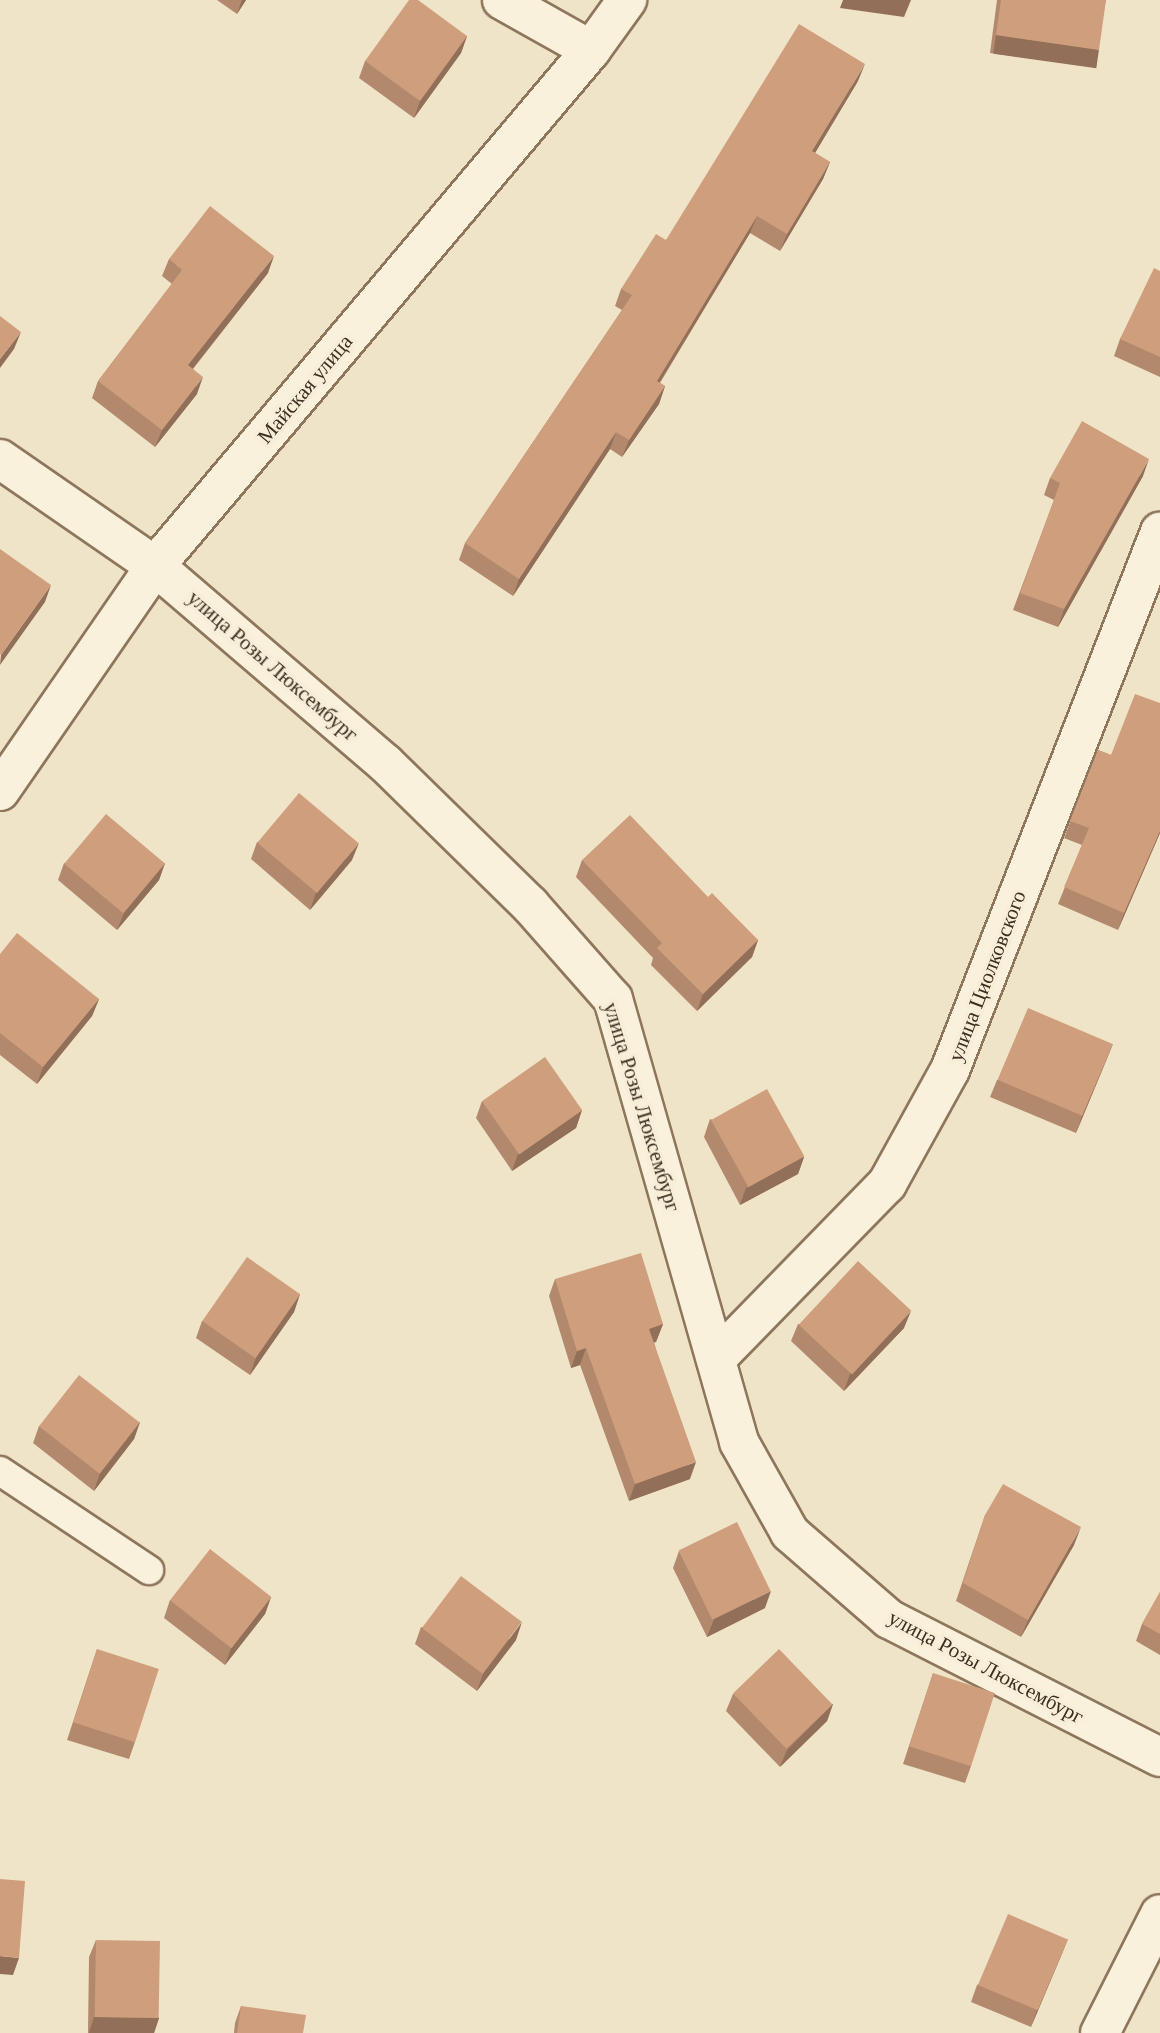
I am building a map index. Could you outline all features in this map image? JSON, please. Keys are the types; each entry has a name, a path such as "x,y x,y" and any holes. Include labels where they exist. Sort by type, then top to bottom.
{"street":[{"path":"502,0 591,50"},
{"name":"Майская улица","path":"0,791 155,566 591,50 627,0"},
{"name":"улица Розы Люксембург","path":"0,459 155,566 386,764 530,905 613,999 739,1442 790,1533 889,1619 1160,1757"},
{"name":"улица Циолковского","path":"716,1359 887,1184 950,1070 1160,532"},
{"path":"1100,2033 1160,1914"}],"lane":[{"path":"0,1471 149,1570"}],"building":[{"path":"409,0 418,0 467,36 420,101 365,61"},
{"path":"1001,0 1106,0 1099,50 996,35"},
{"path":"799,24 865,64 812,151 830,162 787,234 757,216 657,381 665,386 629,440 616,432 519,579 465,543 632,295 621,289 656,234 666,240"},
{"path":"210,206 274,256 188,365 203,377 162,430 98,381 182,270 169,259"},
{"path":"1154,268 1160,271 1160,357 1120,339"},
{"path":"0,316 21,332 0,359"},
{"path":"1082,421 1149,459 1064,609 1020,593 1060,483 1050,478"},
{"path":"0,549 51,585 1,655 0,654"},
{"path":"1135,694 1160,703 1160,831 1124,913 1064,887 1089,828 1070,821 1098,750 1111,755"},
{"path":"299,793 359,843 317,893 257,843"},
{"path":"106,814 165,863 123,913 64,864"},
{"path":"630,815 708,897 712,893 758,940 703,994 657,948 662,943 582,860"},
{"path":"17,933 99,999 43,1067 0,1033 0,954"},
{"path":"1028,1008 1113,1044 1082,1116 998,1080"},
{"path":"545,1057 582,1110 519,1154 482,1101"},
{"path":"767,1089 804,1156 748,1187 711,1120"},
{"path":"641,1253 663,1324 649,1329 696,1462 635,1484 586,1348 577,1351 555,1279"},
{"path":"247,1257 300,1294 256,1358 202,1321"},
{"path":"858,1261 911,1311 852,1374 799,1325"},
{"path":"79,1375 140,1422 100,1474 39,1426"},
{"path":"1003,1484 1081,1527 1028,1620 963,1583 985,1515"},
{"path":"737,1522 771,1591 712,1620 679,1550"},
{"path":"210,1549 271,1597 231,1648 170,1600"},
{"path":"461,1576 522,1622 483,1674 422,1628"},
{"path":"1160,1592 1160,1634 1142,1624"},
{"path":"97,1649 159,1669 135,1742 73,1722"},
{"path":"779,1649 832,1704 786,1749 733,1693"},
{"path":"933,1673 995,1693 971,1766 909,1746"},
{"path":"0,1879 25,1881 19,1958 0,1956"},
{"path":"1008,1914 1068,1939 1038,2010 978,1985"},
{"path":"96,1940 160,1941 159,2018 95,2017"},
{"path":"241,2006 306,2015 303,2033 237,2033"}]}
